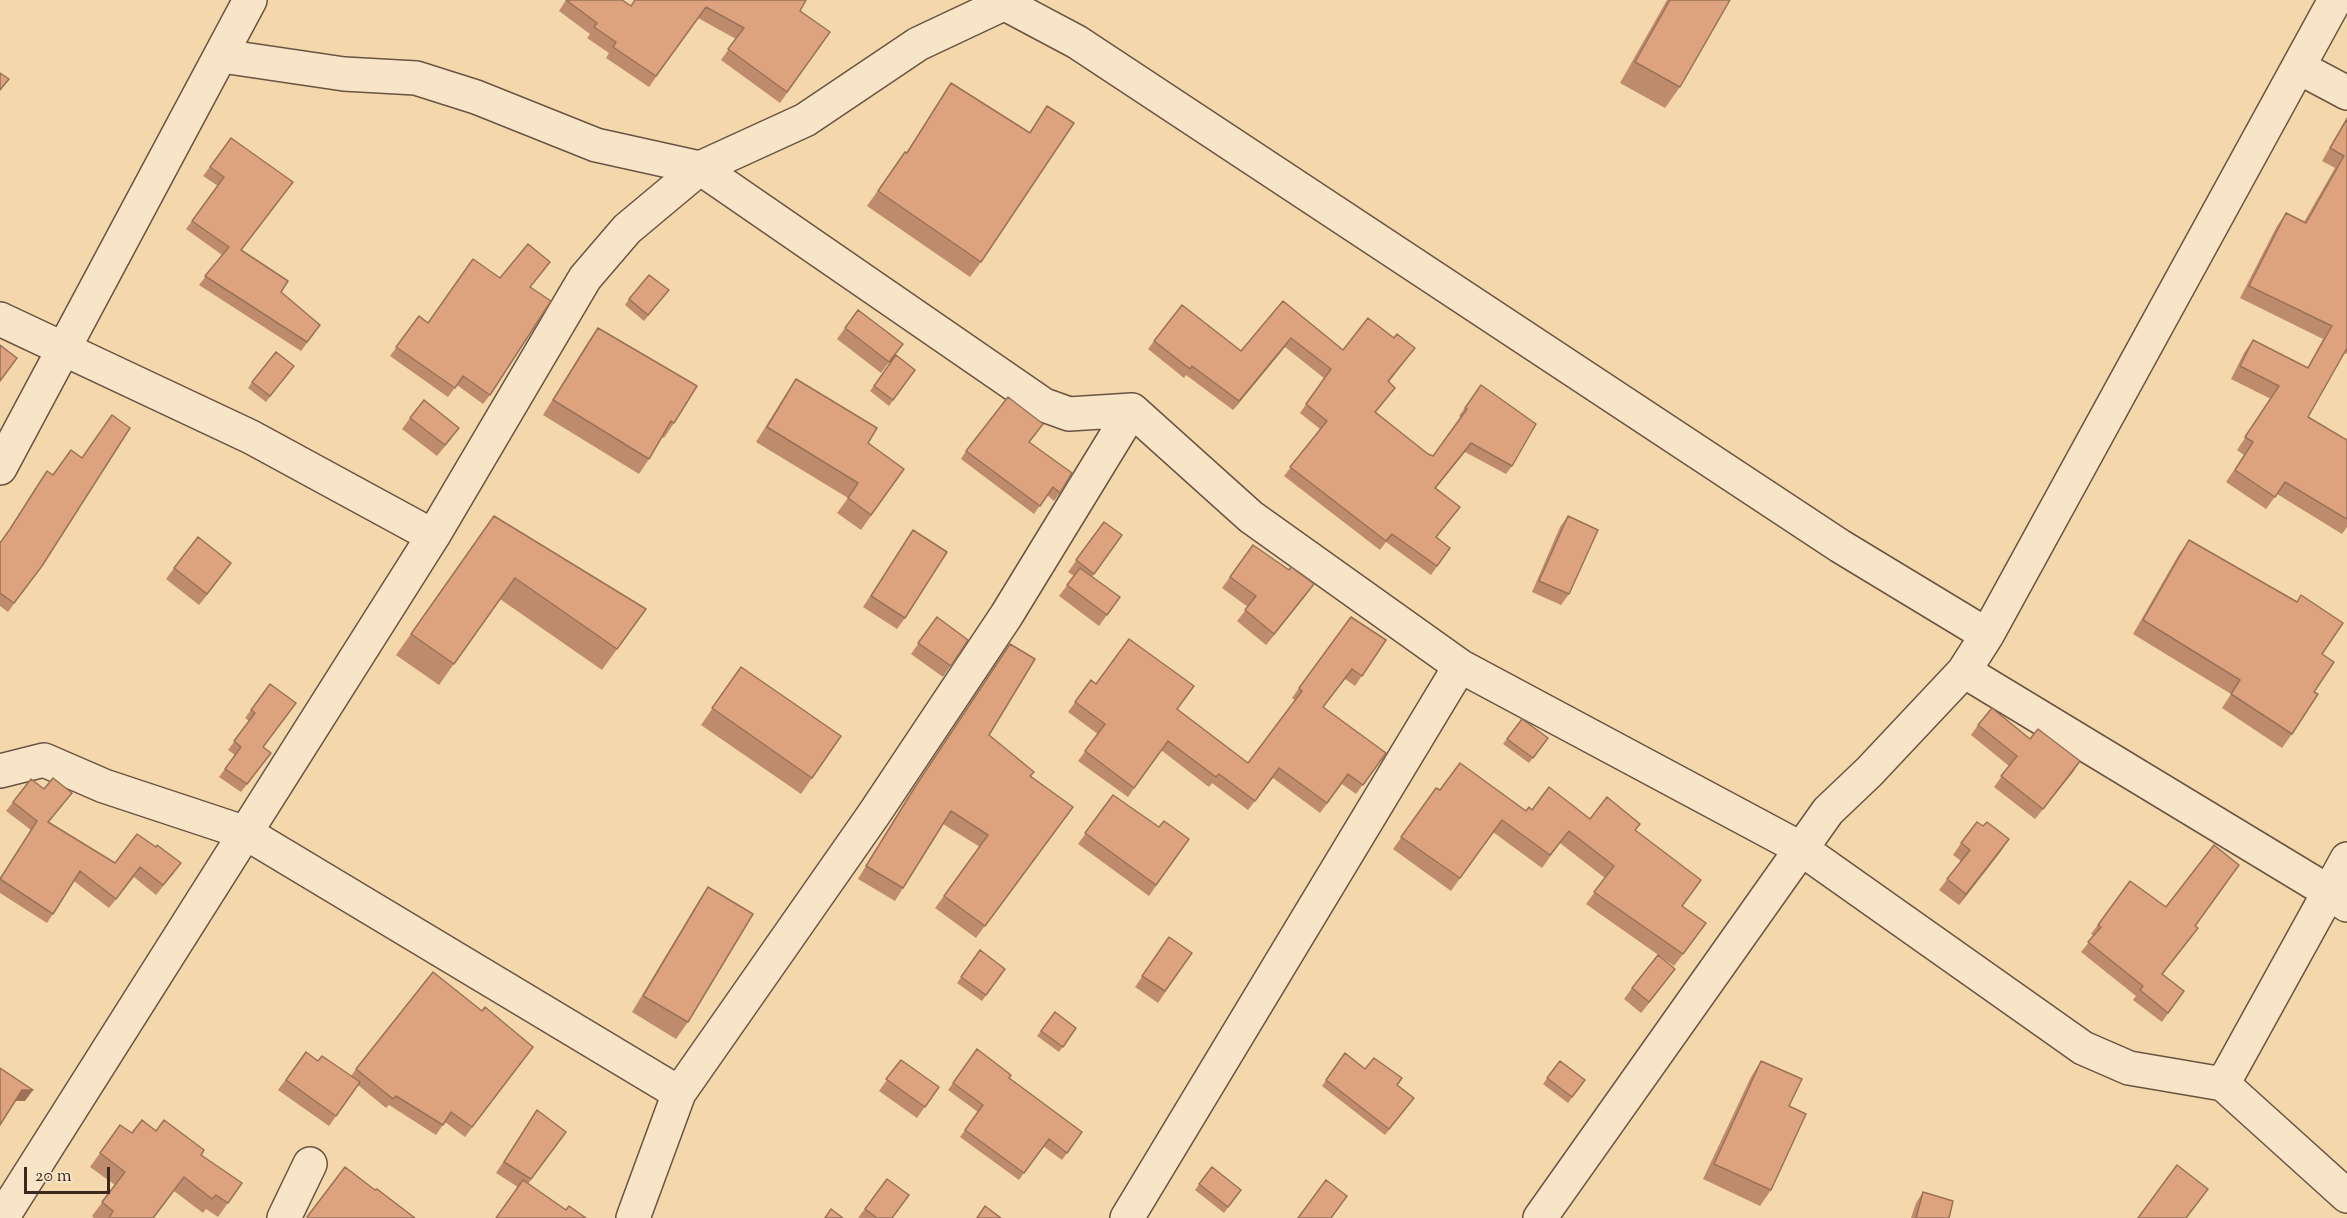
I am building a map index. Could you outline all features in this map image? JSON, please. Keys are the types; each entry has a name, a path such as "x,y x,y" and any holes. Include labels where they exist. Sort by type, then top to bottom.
{"street":[{"path":"0,468 250,0"},
{"path":"1540,1218 1828,811 1869,772 1964,671 1987,635 2300,68 2335,0"},
{"path":"2,1218 433,537 585,278 627,229 700,168 805,120 918,44 1000,2 1077,42 1840,546 1987,635"},
{"path":"222,56 344,74 416,78 476,97 596,145 700,168 1044,405 1069,414 1132,410 1251,517 1460,666 1800,848 2083,1048 2129,1068 2223,1084 2347,1196"},
{"path":"2300,68 2347,93"},
{"path":"0,319 251,437 433,537"},
{"path":"633,1218 679,1094 874,814 986,646 1132,410"},
{"path":"1127,1218 1460,666"},
{"path":"1964,671 2338,899"},
{"path":"0,771 44,760 104,786 246,833 679,1094"},
{"path":"2223,1084 2338,899 2347,859"},
{"path":"284,1218 310,1164"}],"building":[{"path":"566,0 622,0 631,6 635,0 806,0 800,11 830,32 787,92 728,49 744,28 706,7 656,76 613,47 616,42 594,27 597,23"},
{"path":"1670,0 1730,0 1680,87 1635,62"},
{"path":"0,73 9,79 0,90"},
{"path":"951,83 1030,133 1047,106 1074,123 981,262 878,191 905,152 907,153"},
{"path":"2347,119 2347,348 2308,417 2347,440 2347,519 2285,482 2275,497 2235,470 2253,442 2245,437 2279,386 2240,366 2253,340 2308,368 2332,326 2249,286 2286,213 2306,223 2344,156 2330,148"},
{"path":"231,138 293,182 241,250 288,281 281,292 320,325 307,342 205,276 229,247 192,221 224,177 210,167"},
{"path":"528,244 550,262 530,287 551,301 490,395 463,376 455,388 396,347 419,316 428,323 473,259 500,278"},
{"path":"649,275 669,290 648,315 629,299"},
{"path":"1283,301 1343,350 1368,318 1394,338 1397,334 1415,348 1388,381 1395,388 1375,412 1428,454 1433,456 1467,409 1465,408 1481,385 1536,424 1512,466 1471,443 1435,488 1460,507 1436,537 1450,548 1437,566 1392,534 1386,541 1290,467 1327,421 1306,404 1331,369 1291,338 1239,401 1192,366 1190,369 1154,341 1182,305 1241,351"},
{"path":"858,310 903,344 889,362 845,328"},
{"path":"598,328 697,386 674,423 671,421 649,459 553,400"},
{"path":"0,345 17,358 0,381"},
{"path":"276,352 294,366 270,396 252,382"},
{"path":"896,355 915,370 893,400 874,386"},
{"path":"796,379 877,428 868,443 904,469 871,515 848,498 858,483 767,427"},
{"path":"1008,397 1043,424 1029,442 1072,473 1060,493 1053,487 1040,506 966,451"},
{"path":"424,400 459,428 445,445 410,418"},
{"path":"112,415 130,428 42,566 14,603 0,593 0,543 47,471 53,475 71,450 82,458"},
{"path":"494,516 646,609 617,649 515,578 454,664 411,634"},
{"path":"1568,516 1598,530 1569,594 1539,581"},
{"path":"1104,522 1122,535 1094,574 1076,560"},
{"path":"913,530 947,552 905,618 871,596"},
{"path":"198,537 231,563 207,594 174,568"},
{"path":"2189,540 2297,602 2301,595 2343,623 2322,654 2334,662 2314,692 2318,694 2292,734 2231,694 2240,680 2143,620"},
{"path":"1253,545 1289,570 1291,567 1314,584 1274,634 1245,610 1256,596 1230,577"},
{"path":"1080,568 1120,597 1107,615 1067,585"},
{"path":"937,617 968,640 951,666 918,643"},
{"path":"1351,617 1386,640 1362,676 1352,669 1323,707 1386,753 1363,785 1348,774 1327,803 1279,768 1255,801 1219,774 1216,777 1168,741 1134,788 1085,751 1105,724 1075,702 1091,680 1096,684 1129,639 1194,686 1177,709 1248,763 1302,691 1299,688"},
{"path":"1010,644 1035,659 989,735 1034,772 1030,776 1073,807 985,926 944,896 988,835 951,811 903,888 866,866 915,787"},
{"path":"741,667 841,736 812,778 712,708"},
{"path":"270,684 296,703 263,747 271,753 247,784 225,769 241,747 234,741 255,713 251,710"},
{"path":"1992,708 2030,739 2038,729 2080,761 2043,809 2001,776 2017,756 1978,725"},
{"path":"1522,719 1548,738 1533,758 1507,739"},
{"path":"1460,763 1526,811 1529,807 1532,810 1549,787 1590,819 1607,797 1640,824 1635,830 1701,880 1682,906 1706,923 1683,954 1594,892 1614,866 1569,831 1550,855 1502,820 1460,878 1401,837 1436,788 1440,790"},
{"path":"53,778 72,793 48,822 115,863 137,834 156,847 157,845 181,863 163,885 140,867 116,899 80,871 53,914 0,879 37,821 13,802 31,779 44,789"},
{"path":"1113,795 1159,827 1164,821 1189,839 1156,885 1085,833"},
{"path":"1977,822 1983,826 1987,822 2009,839 1966,894 1947,879 1970,850 1961,843"},
{"path":"2214,845 2239,865 2195,926 2198,928 2162,974 2184,991 2168,1013 2140,990 2143,986 2088,942 2101,927 2098,925 2130,881 2166,907"},
{"path":"708,887 753,914 688,1022 643,996"},
{"path":"1169,937 1192,953 1165,991 1142,976"},
{"path":"980,950 1005,969 986,995 961,977"},
{"path":"1658,955 1675,969 1649,1002 1632,988"},
{"path":"433,972 482,1011 485,1007 533,1047 472,1127 451,1112 443,1125 396,1096 393,1099 356,1069"},
{"path":"1055,1012 1076,1028 1063,1047 1041,1031"},
{"path":"977,1049 1011,1075 1009,1078 1082,1132 1067,1153 1049,1139 1024,1173 965,1130 983,1105 953,1083"},
{"path":"306,1052 318,1061 322,1056 360,1082 336,1116 286,1080"},
{"path":"1345,1053 1365,1069 1374,1058 1402,1078 1397,1085 1414,1098 1389,1129 1326,1080"},
{"path":"901,1060 939,1087 925,1107 886,1079"},
{"path":"1560,1061 1585,1080 1572,1097 1547,1078"},
{"path":"1761,1061 1802,1079 1789,1106 1806,1114 1771,1190 1714,1164"},
{"path":"0,1068 33,1090 22,1090 0,1125"},
{"path":"537,1110 566,1132 531,1179 504,1162"},
{"path":"142,1120 156,1131 164,1120 204,1150 201,1155 242,1183 228,1203 216,1195 212,1199 184,1177 153,1218 109,1218 113,1211 102,1202 125,1172 100,1153 120,1125 132,1133"},
{"path":"2177,1165 2208,1189 2186,1218 2138,1218"},
{"path":"345,1167 375,1190 377,1189 415,1218 307,1217"},
{"path":"1212,1167 1241,1190 1228,1207 1199,1184"},
{"path":"887,1179 909,1195 892,1218 877,1218 865,1209"},
{"path":"523,1180 566,1210 569,1206 586,1218 496,1218"},
{"path":"1326,1180 1347,1196 1331,1218 1298,1218"},
{"path":"1923,1192 1953,1201 1949,1218 1916,1218"},
{"path":"985,1206 1001,1218 977,1218"},
{"path":"831,1209 843,1218 825,1218"}]}
